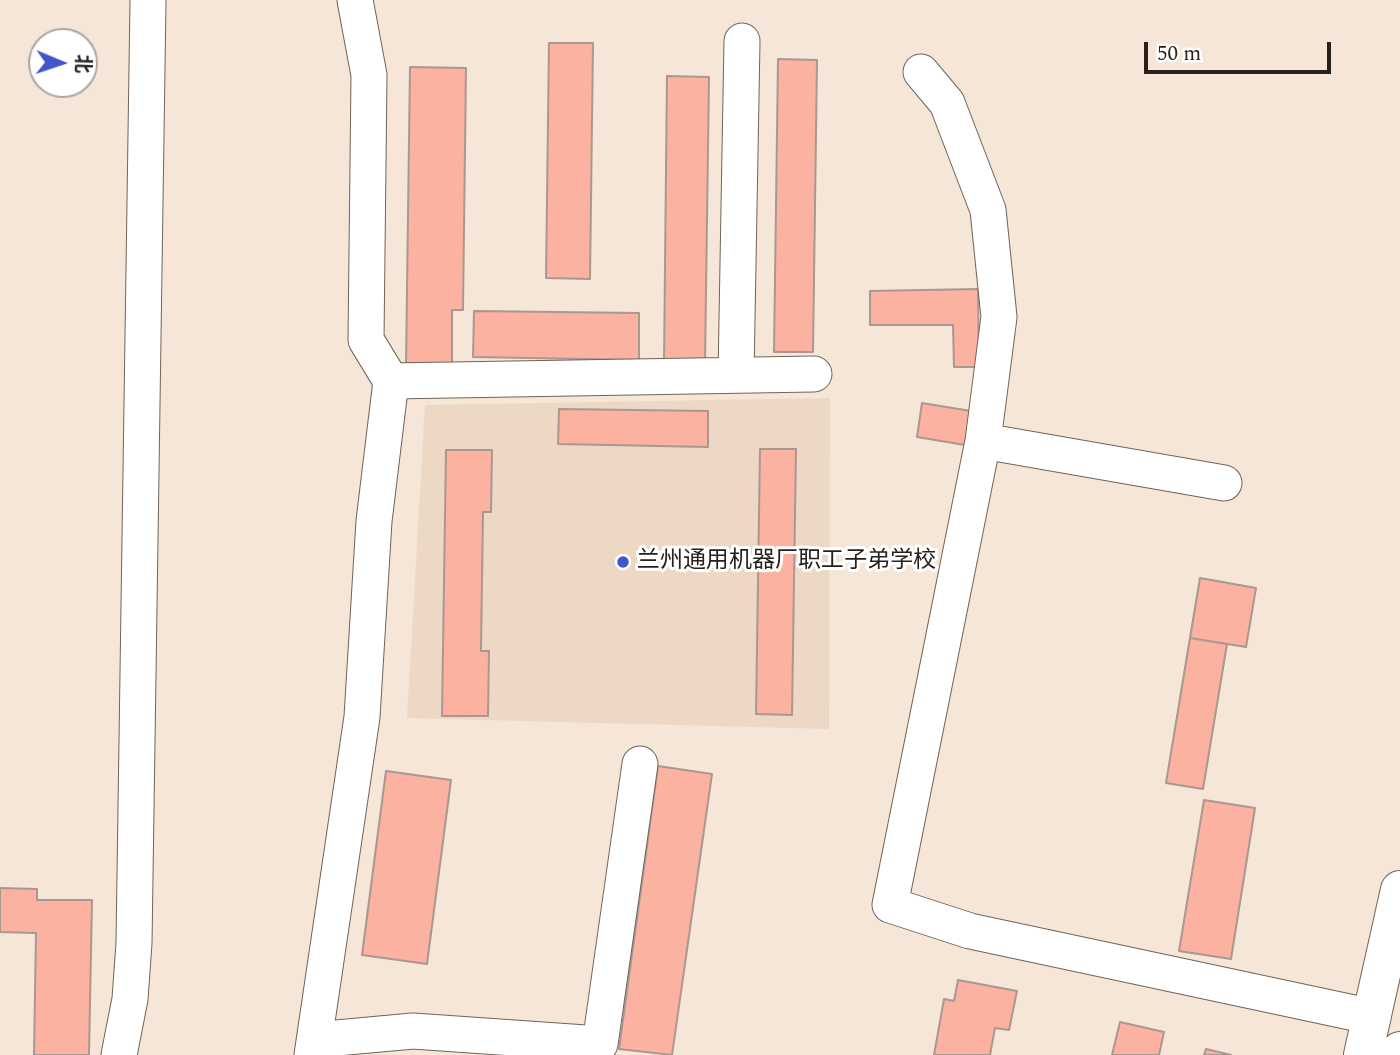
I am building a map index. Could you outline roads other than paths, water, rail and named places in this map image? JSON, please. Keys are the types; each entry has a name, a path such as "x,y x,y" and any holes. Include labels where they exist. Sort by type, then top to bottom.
{"main road":[{"path":"1363,1055 1400,890"}],"street":[{"path":"119,1055 130,999 134,943 148,0"},
{"path":"355,0 369,75 366,340 391,381 373,521 362,717 314,1048 413,1031 600,1044 640,764"},
{"path":"736,375 742,41"},
{"path":"921,72 947,103 988,210 999,317 984,441 890,905 970,931 1373,1017"},
{"path":"391,381 814,374"},
{"path":"984,441 1224,483"}],"place":[{"name":"兰州通用机器厂职工子弟学校","path":"623,562"}]}
